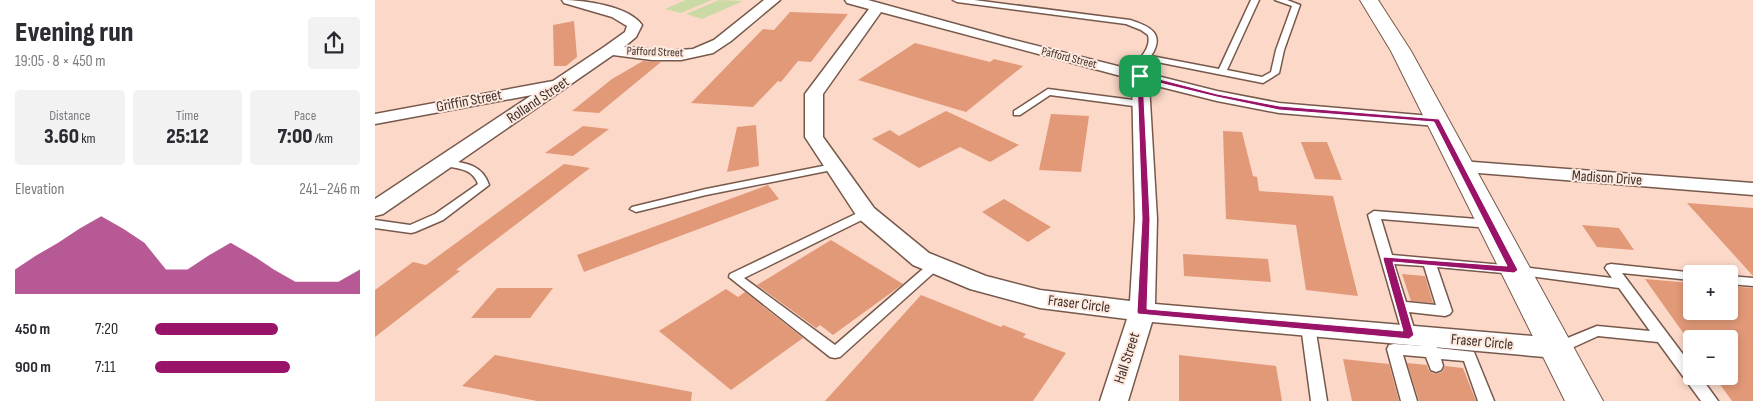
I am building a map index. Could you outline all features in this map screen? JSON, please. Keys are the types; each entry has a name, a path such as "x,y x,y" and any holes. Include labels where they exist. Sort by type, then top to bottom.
{"main road":[{"path":"1369,0 1391,32 1584,401"}],"street":[{"name":"Rolland Street","path":"375,209 563,84 631,34 635,25 617,14 569,0"},
{"name":"Pafford Street","path":"611,50 679,55 703,51 718,44 773,0"},
{"name":"Pafford Street","path":"864,2 1139,69 1217,96 1279,108 1437,120"},
{"name":"Fraser Circle","path":"864,2 814,94 815,137 833,167 866,213 921,259 979,283 1040,299 1142,312 1308,326 1426,347 1556,348"},
{"name":"Hall Street","path":"1114,401 1142,312 1146,219 1139,69"},
{"name":"Griffin Street","path":"375,119 563,84"},
{"name":"Madison Drive","path":"1460,167 1753,189"}],"lane":[{"path":"957,0 1127,22 1147,29 1153,37 1153,45 1139,69 1222,72 1263,80 1275,73 1280,50 1296,5 1279,0"},
{"path":"1222,72 1255,0"},
{"path":"1017,113 1048,92 1141,104"},
{"path":"375,224 411,229 439,218 484,185 482,175 473,167 445,163"},
{"path":"636,210 706,192 780,179 833,167"},
{"path":"866,213 735,278 835,353 935,265"},
{"path":"1426,347 1401,306 1374,215 1490,224"},
{"path":"1387,259 1514,270 1623,284"},
{"path":"1401,306 1445,310 1429,262"},
{"path":"1683,275 1611,268 1683,366"},
{"path":"1738,281 1753,282"},
{"path":"1308,326 1319,401"},
{"path":"1556,348 1597,331 1662,338"},
{"path":"1409,401 1394,349 1426,347 1469,356 1486,401"},
{"path":"1698,385 1710,401"}],"green space":[{"path":"686,0 712,0 681,13 665,9"},
{"path":"719,0 743,1 702,19 686,14"}],"building":[{"path":"790,12 848,14 811,62 798,61 781,82 778,81 753,107 691,103 763,29 774,30"},
{"path":"574,21 577,57 566,66 554,66 553,25"},
{"path":"915,43 990,62 994,59 1023,66 966,112 858,80"},
{"path":"643,61 661,62 599,113 572,111 612,79"},
{"path":"946,111 1019,145 990,162 960,147 919,168 872,139 890,130 899,136"},
{"path":"1051,114 1089,116 1081,172 1039,170"},
{"path":"756,125 759,166 727,172 737,127"},
{"path":"583,126 609,129 573,156 545,153"},
{"path":"1223,131 1242,132 1253,176 1257,177 1259,191 1333,196 1358,296 1306,290 1296,225 1226,219"},
{"path":"1301,142 1327,142 1342,180 1315,179"},
{"path":"564,164 590,168 456,270 460,271 375,337 375,290 413,262 426,265"},
{"path":"768,185 779,199 584,272 577,255"},
{"path":"1004,199 1051,227 1028,242 982,212"},
{"path":"1687,203 1753,208 1753,276"},
{"path":"1582,225 1619,228 1634,250 1597,247"},
{"path":"831,240 903,284 833,335 820,325 816,328 757,285"},
{"path":"1183,254 1268,259 1271,282 1184,276"},
{"path":"1402,274 1425,276 1433,303 1411,301"},
{"path":"1645,279 1683,282 1683,320 1738,320 1738,287 1753,288 1753,401 1732,401 1720,385 1738,385 1738,330 1683,330 1683,333"},
{"path":"497,288 553,288 530,318 471,318"},
{"path":"726,289 738,297 745,292 803,338 731,390 659,331"},
{"path":"921,295 1001,327 1003,325 1026,334 1023,337 1066,353 1033,401 825,401"},
{"path":"495,355 692,392 691,401 537,401 462,386"},
{"path":"1179,355 1276,366 1282,401 1179,401"},
{"path":"1343,359 1389,364 1399,401 1352,401"},
{"path":"1407,363 1427,365 1429,371 1435,374 1442,372 1445,366 1463,368 1476,401 1419,401"}],"route":[{"path":"1140,76 1217,96 1279,108 1363,116 1437,120 1514,270 1387,259 1409,335 1142,312 1146,219 1145,157 1140,76"}]}
